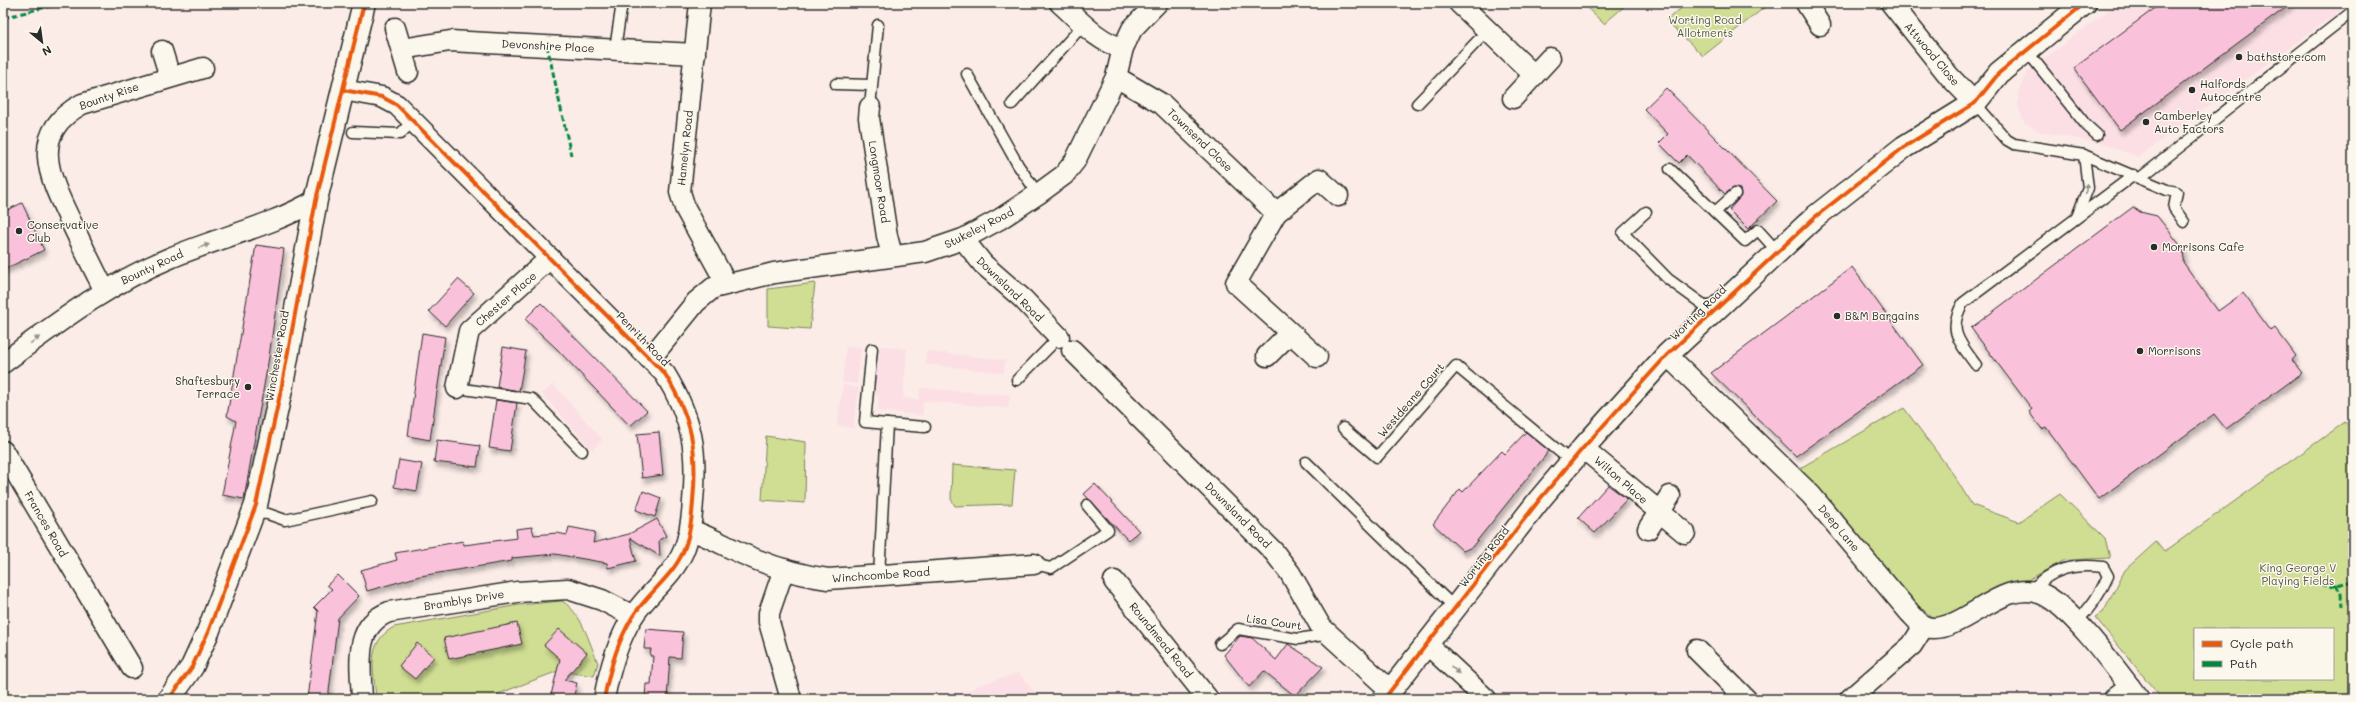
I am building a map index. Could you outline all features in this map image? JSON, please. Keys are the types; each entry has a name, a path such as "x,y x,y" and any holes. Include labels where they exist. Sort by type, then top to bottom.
{"street":[{"name":"Winchester Road","path":"169,699 192,667 237,559 253,513 279,397 316,200 364,3"},
{"name":"Hamelyn Road","path":"700,3 680,192 685,208 726,283"},
{"path":"1060,3 1084,24 1116,47 1123,48"},
{"name":"Stukeley Road","path":"650,359 696,302 713,288 726,283 774,273 925,252 963,239 1000,219 1038,194 1064,175 1073,165 1116,78 1123,48 1132,30 1157,3"},
{"path":"1458,3 1534,75"},
{"path":"1806,3 1820,25"},
{"name":"Attwood Close","path":"1891,3 1949,76 1975,103"},
{"name":"Worting Road","path":"1387,695 1540,499 1667,355 1712,310 1776,250 1886,160 1975,103 2000,73 2026,50 2085,3"},
{"path":"395,28 408,72"},
{"name":"Devonshire Place","path":"402,49 450,42 695,54"},
{"path":"162,51 170,77"},
{"path":"1513,98 1550,58"},
{"name":"Bounty Rise","path":"105,291 53,185 47,157 52,132 70,111 82,104 203,68"},
{"name":"Townsend Close","path":"1116,78 1162,104 1276,213"},
{"name":"Penrith Road","path":"343,90 382,97 397,105 665,374 678,396 692,433 695,479 690,530 684,551 676,564 633,616 621,639 604,699"},
{"name":"Longmoor Road","path":"870,107 869,118 887,236 892,256"},
{"path":"1317,357 1236,283 1276,213 1319,179 1338,196"},
{"name":"Bounty Road","path":"3,363 105,291 131,275 171,257 267,224 316,200"},
{"name":"Downsland Road","path":"963,239 983,264 1023,299 1274,552 1290,573 1321,627 1330,634 1387,695"},
{"name":"Chester Place","path":"456,388 469,331 550,258"},
{"path":"1267,356 1290,333"},
{"name":"Deep Lane","path":"1667,355 1811,495 1910,613 1924,626"},
{"name":"Frances Road","path":"3,451 132,668"},
{"name":"Wilton Place","path":"1578,455 1653,520 1685,533"},
{"name":"Wilton Place","path":"1653,520 1670,496"},
{"name":"Winchcombe Road","path":"690,530 707,536 762,562 802,576 828,579 1034,564"},
{"path":"784,569 770,608 769,622 791,699"},
{"name":"Roundmead Road","path":"1114,581 1208,699"},
{"name":"Bramblys Drive","path":"362,699 360,657 363,639 375,620 395,610 517,592 568,589 602,600 633,616"},
{"path":"1850,699 1912,645 1924,626 1936,627 1952,624 2000,597 2030,591 2042,594 2055,601 2076,622 2135,693 2114,699"},
{"path":"1427,644 1486,699"},
{"path":"1697,650 1746,699"}],"lane":[{"path":"615,49 622,3"},
{"path":"1976,365 1962,347 1954,328 1956,315 1963,304 2137,176 2353,11"},
{"path":"1012,104 1084,24"},
{"path":"870,107 878,25"},
{"path":"1417,104 1488,30"},
{"path":"2026,50 2086,125 2097,134"},
{"path":"967,74 1018,165 1038,194"},
{"path":"836,84 871,85"},
{"path":"1975,103 2007,140 2014,144 2084,154 2167,190 2177,192 2174,208 2184,222"},
{"path":"353,132 400,134 413,121"},
{"path":"2075,221 2088,188 2084,154"},
{"path":"1670,169 1745,241 1758,230 1776,250"},
{"path":"1715,212 1735,194"},
{"path":"1646,212 1623,234 1668,279 1712,310"},
{"path":"1017,380 1066,344"},
{"path":"872,349 865,422 926,427"},
{"name":"Westdeane Court","path":"1343,428 1376,457 1456,366 1578,455"},
{"path":"456,388 532,399 582,451"},
{"path":"879,576 887,424"},
{"path":"1306,462 1455,608"},
{"path":"253,513 268,514 285,520 372,501"},
{"path":"1034,564 1050,568 1108,530 1087,505"},
{"path":"2030,591 2047,575 2059,570 2088,565 2102,567 2108,576 2103,589 2089,610 2076,622"},
{"name":"Lisa Court","path":"1220,644 1238,628 1298,639 1330,634"}],"shaded area":[{"path":"2118,3 2351,3 2138,157 2103,144 2038,131 2024,122 2018,105 2018,93 2028,71"},
{"path":"846,346 861,348 857,384 842,382"},
{"path":"880,346 907,349 903,398 919,400 920,388 1010,395 1008,408 924,401 922,415 878,411 879,396 875,395"},
{"path":"926,351 1005,360 1004,373 925,364"},
{"path":"553,384 603,440 592,450 542,394"},
{"path":"843,385 859,388 853,428 837,425"},
{"path":"1019,673 1040,699 955,699 981,684"}],"green space":[{"path":"1582,3 1628,3 1604,24"},
{"name":"Worting Road Allotments","path":"1688,3 1770,3 1703,56 1666,20"},
{"path":"815,283 810,329 768,326 768,289"},
{"path":"1904,408 1953,474 1972,505 2019,522 2060,494 2105,538 2110,558 2065,560 2026,581 1937,621 1900,591 1795,471"},
{"name":"King George V Playing Fields","path":"2345,422 2353,431 2353,699 2162,699 2095,617 2104,611 2125,570 2156,542 2164,552"},
{"path":"766,436 806,442 805,503 762,500"},
{"path":"952,465 1015,470 1012,504 955,506 951,499"},
{"path":"562,601 575,613 588,637 598,663 594,676 558,671 498,694 498,699 376,699 373,668 375,649 385,633 394,627 519,605"}],"building":[{"path":"2162,3 2292,3 2120,130 2074,68"},
{"path":"1666,88 1777,201 1748,229 1729,210 1741,196 1740,189 1733,188 1725,194 1687,155 1679,163 1659,143 1668,134 1644,109"},
{"name":"Conservative Club","path":"22,203 44,250 3,270 3,212"},
{"name":"Morrisons","path":"2133,207 2140,212 2157,216 2184,250 2183,262 2218,311 2243,293 2271,331 2275,328 2288,345 2296,356 2292,360 2302,373 2226,429 2214,414 2099,499 2046,427 2042,429 2029,412 2032,409 1971,328"},
{"name":"Shaftesbury Terrace","path":"256,245 284,249 269,357 244,499 222,495 236,421 227,416"},
{"name":"B&M Bargains","path":"1852,267 1923,365 1796,456 1711,373"},
{"path":"458,279 474,293 445,326 429,311"},
{"path":"541,303 647,411 630,426 557,349 525,319"},
{"path":"422,333 445,337 430,440 408,436"},
{"path":"503,347 526,351 519,391 497,387"},
{"path":"496,400 517,403 510,451 489,448"},
{"path":"659,432 663,475 642,478 637,434"},
{"path":"1526,432 1549,451 1472,547 1463,551 1433,524 1460,489 1463,492 1502,451 1505,454"},
{"path":"437,440 480,446 477,467 434,462"},
{"path":"399,460 422,464 417,491 394,487"},
{"path":"1095,484 1139,531 1128,540 1084,494"},
{"path":"1608,485 1627,499 1595,533 1578,518"},
{"path":"643,491 661,498 655,517 636,510"},
{"path":"657,519 666,536 659,540 660,556 630,538 636,561 608,568 607,563 555,554 512,558 512,561 420,576 367,591 361,570 397,560 395,553 463,541 464,545 517,538 516,529 532,527 534,535 557,533 567,535 569,527 595,532 593,543 629,534"},
{"path":"338,575 359,596 338,618 328,699 307,699 318,611 314,607 332,589 327,585"},
{"path":"517,623 522,644 449,659 444,638"},
{"path":"559,629 587,653 564,680 577,683 573,699 550,699 560,659 544,645"},
{"path":"646,629 683,632 681,658 670,657 667,699 645,699 646,684 651,684 653,656 650,656 651,649 644,649"},
{"path":"1240,636 1252,638 1276,660 1288,644 1323,667 1295,696 1264,671 1249,687 1224,655"},
{"path":"417,643 434,657 415,679 399,666"}],"marked path":[{"path":"3,18 62,3"},
{"path":"547,45 571,155"},
{"path":"2321,584 2329,587 2353,581"},
{"path":"2336,585 2341,594 2342,606"}],"cycle path":[{"path":"169,699 192,667 208,632 256,505 281,390 316,200 364,3"},
{"path":"1384,699 1540,499 1583,448 1667,355 1815,217 1904,147 1975,103 1999,73 2085,3"},
{"path":"343,90 382,97 397,105 665,374 681,405 691,435 695,466 692,514 687,540 683,552 673,569 639,608 628,625 615,656 604,699"}],"place":[{"name":"bathstore.com","path":"2239,57"},
{"name":"Halfords Autocentre","path":"2192,90"},
{"name":"Camberley Auto Factors","path":"2146,122"},
{"name":"Conservative Club","path":"19,231"},
{"name":"Morrisons Cafe","path":"2154,247"},
{"name":"B&M Bargains","path":"1837,316"},
{"name":"Morrisons","path":"2140,351"},
{"name":"Shaftesbury Terrace","path":"248,387"}]}
